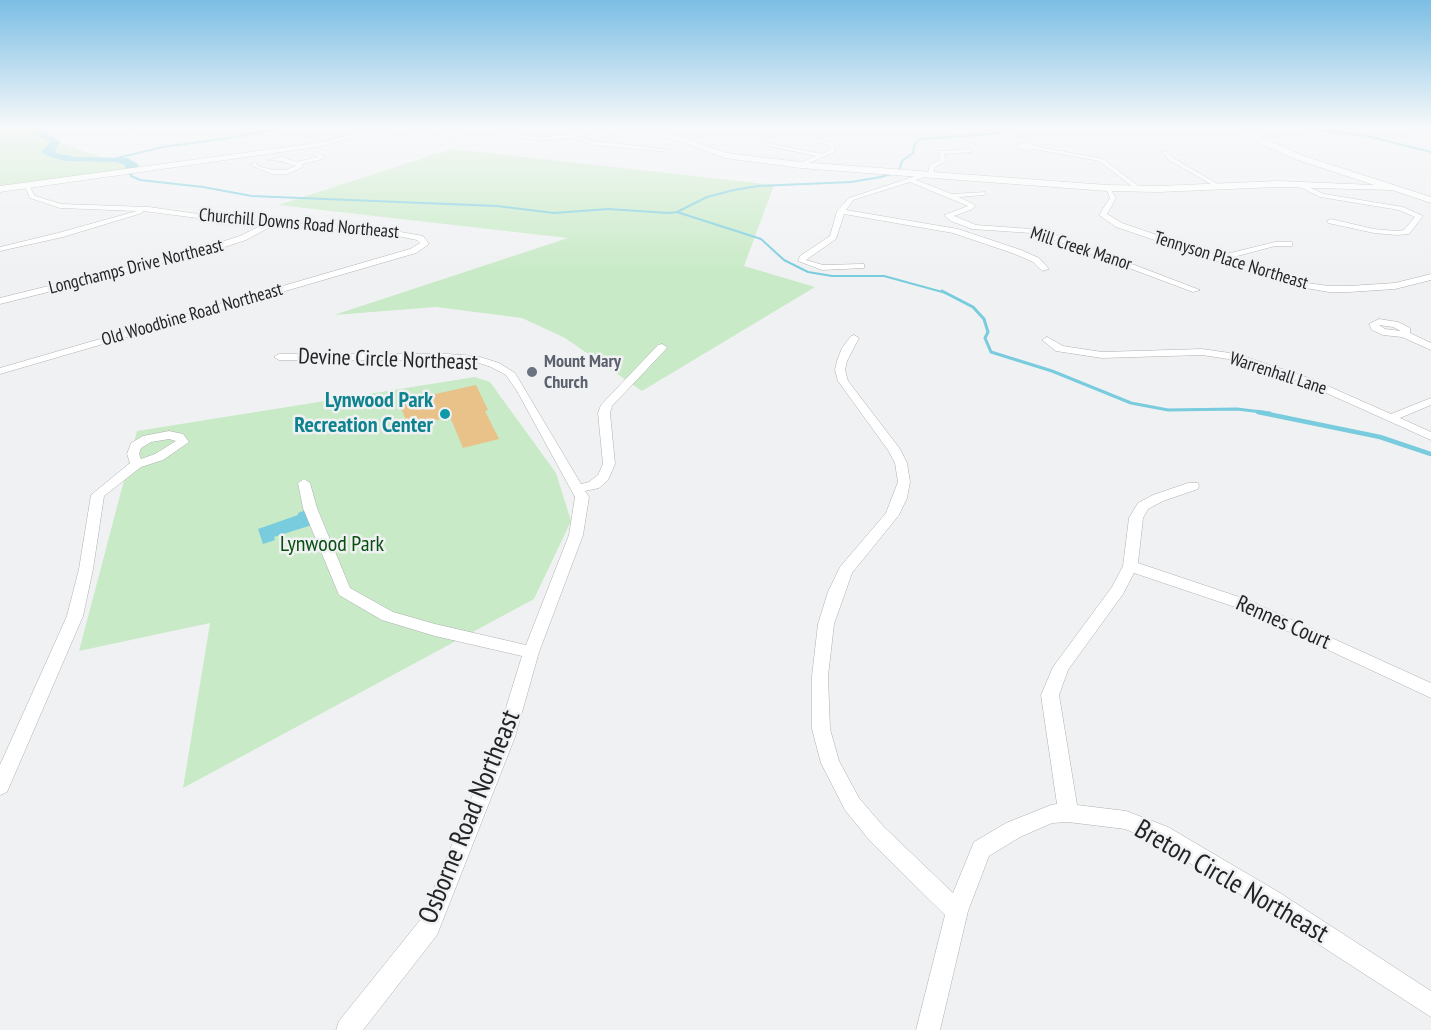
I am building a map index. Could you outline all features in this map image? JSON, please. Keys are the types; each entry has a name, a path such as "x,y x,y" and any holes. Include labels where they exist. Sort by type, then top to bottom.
{"street":[{"path":"0,189 97,175"},
{"path":"893,175 911,177"},
{"path":"861,266 822,268 802,261 833,237 840,211 851,199 911,177 926,175"},
{"path":"928,175 1107,189 1300,185 1390,188"},
{"path":"1121,175 1139,189"},
{"path":"1199,175 1218,186"},
{"path":"1350,175 1431,200"},
{"name":"Mill Creek Manor","path":"911,177 973,206 948,215 954,219 975,227 1032,231 1048,235 1196,290"},
{"name":"Churchill Downs Road Northeast","path":"27,185 32,197 49,204 149,209 268,225 374,229 407,234 425,241 418,249 385,259"},
{"path":"1300,185 1314,194 1401,208 1419,216 1406,232 1397,233 1374,231 1331,221"},
{"name":"Tennyson Place Northeast","path":"1107,189 1113,198 1103,212 1107,219 1291,283 1329,289 1395,286 1431,277"},
{"path":"953,196 984,193"},
{"path":"0,249 91,227 149,209"},
{"path":"840,211 955,231 1018,252 1036,260 1044,269"},
{"name":"Longchamps Drive Northeast","path":"0,301 209,249 243,238 268,225"},
{"path":"1219,258 1275,244 1289,244"},
{"name":"Old Woodbine Road Northeast","path":"0,371 385,259"},
{"path":"1404,334 1431,347"},
{"path":"854,338 842,361 843,381 894,449 902,463 904,482 892,515 845,571 836,592 826,624 820,676 821,729 830,763 852,804 877,834 957,911"},
{"name":"Warrenhall Lane","path":"1047,340 1060,349 1102,355 1203,352 1237,357 1308,381 1393,417 1431,436"},
{"path":"578,489 594,485 604,477 609,464 604,413 607,405 662,347"},
{"name":"Devine Circle Northeast","path":"279,357 477,359 510,373 582,497 576,535 531,652"},
{"path":"1393,417 1431,401"},
{"path":"0,786 75,616 86,570 98,495 137,464"},
{"path":"304,483 310,508 344,591 388,616 435,630 531,652"},
{"path":"1068,813 1050,695 1060,667 1118,590 1130,566 1136,518 1143,506 1158,498 1193,486"},
{"name":"Rennes Court","path":"1130,566 1243,604 1431,692"},
{"name":"Osborne Road Northeast","path":"348,1030 429,927 506,737 531,652"},
{"name":"Breton Circle Northeast","path":"928,1030 957,911 981,849 1013,830 1051,814 1068,813 1126,820 1161,834 1272,901 1431,1005"}],"green space":[{"path":"0,175 101,175 0,189"},
{"path":"371,175 685,175 774,185 744,266 815,287 642,391 565,338 522,318 436,307 334,315 568,238 278,205"},
{"name":"Lynwood Park","path":"475,377 490,382 556,473 571,521 534,599 183,788 210,623 79,651 137,431"}],"water":[{"path":"308,509 315,524 274,537 275,540 263,544 258,529 298,515"}],"building":[{"name":"Lynwood Park Recreation Center","path":"476,385 488,410 485,411 499,439 463,448 450,417 408,426 399,402"}],"waterway":[{"path":"131,175 140,180 203,187 252,196 497,206 554,213 608,209 677,212"},
{"path":"677,212 707,197 734,190 758,186 851,182 887,175"},
{"path":"677,212 761,239 784,260 808,272 832,276 884,276 946,293"},
{"path":"942,291 946,293"},
{"path":"946,293 973,307 984,319 988,332 985,338 991,352 1052,371 1131,403 1168,410 1237,409 1270,413"},
{"path":"1258,412 1380,437 1431,454"}],"place":[{"name":"Mount Mary Church","path":"532,372"},
{"name":"Lynwood Park Recreation Center","path":"445,414"}]}
